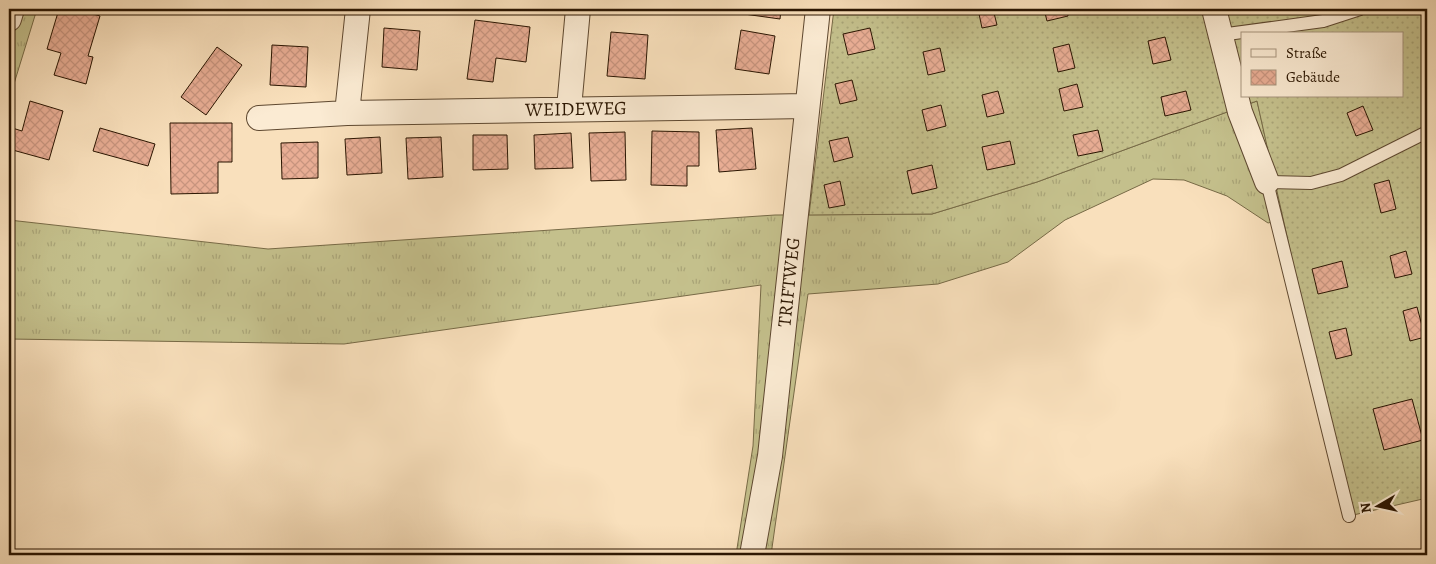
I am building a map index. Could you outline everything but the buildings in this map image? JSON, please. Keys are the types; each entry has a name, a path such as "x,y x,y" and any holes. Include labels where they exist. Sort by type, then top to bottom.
{"street":[{"path":"9,19 12,9"},
{"path":"347,112 358,9"},
{"path":"569,108 578,9"},
{"name":"TRIFTWEG","path":"752,555 770,456 806,106 818,9"},
{"path":"1214,9 1240,112 1267,182"},
{"name":"WEIDEWEG","path":"259,118 347,112 806,106"}],"lane":[{"path":"1242,32 1323,21 1360,9"},
{"path":"1220,35 1241,32"},
{"path":"1349,516 1267,182 1311,183 1341,175 1427,132"}],"green space":[{"path":"9,9 37,9 9,100"},
{"path":"834,9 1427,9 1427,498 1349,516 1257,101 1037,182 932,214 809,215"},
{"path":"1257,101 1284,219 1268,223 1227,196 1184,180 1153,179 1065,220 1008,262 938,284 808,294 771,555 736,555 753,446 761,285 344,344 9,339 9,220 268,249 775,215 932,214 1037,182"}]}
